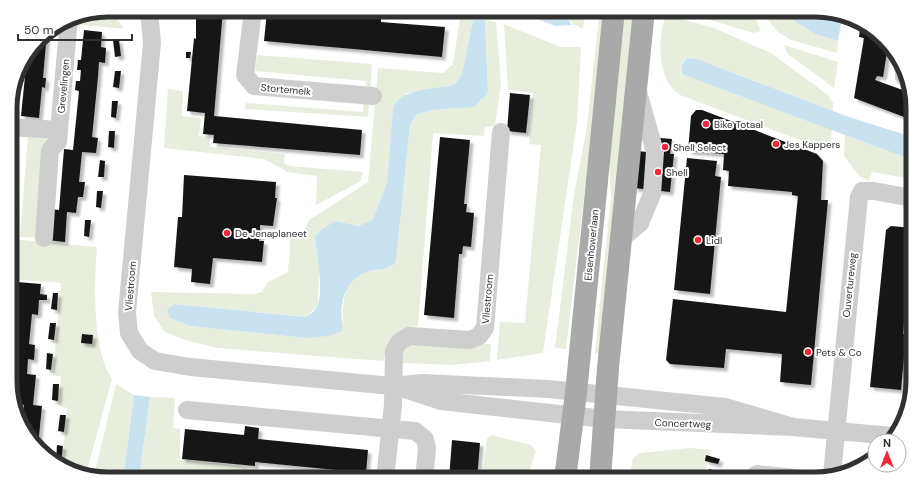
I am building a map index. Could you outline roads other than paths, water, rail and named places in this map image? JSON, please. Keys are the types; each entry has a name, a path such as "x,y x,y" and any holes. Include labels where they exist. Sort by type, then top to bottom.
{"main road":[{"name":"Eisenhowerlaan","path":"566,472 576,393 613,17"},
{"path":"601,472 621,239 643,17"}],"street":[{"name":"Vliestroom","path":"150,17 152,43 127,313 129,333 140,351 155,361 190,367 392,386 423,383 548,389 576,393"},
{"name":"Stortemelk","path":"252,17 245,75 254,86 374,96"},
{"name":"Grevelingen","path":"44,238 50,150 58,142 68,26"},
{"path":"17,127 59,130"},
{"name":"Vliestroom","path":"386,472 390,428 394,351 399,342 409,336 470,340 478,336 485,328 501,132"},
{"name":"Ouvertureweg","path":"835,431 858,197 862,191 874,191 906,197"},
{"name":"Vliestroom","path":"392,386 441,401 573,415"},
{"name":"Concertweg","path":"576,393 725,407 793,427"},
{"path":"188,410 415,431 425,439 427,449 425,472"},
{"name":"Concertweg","path":"573,415 605,418 793,427 867,434"},
{"path":"832,470 835,431"}],"water":[{"path":"532,17 566,17 572,25 555,26"},
{"path":"788,17 815,17 841,21 838,41 815,34"},
{"path":"473,20 485,20 488,91 474,107 433,110 417,114 410,124 396,262 386,268 359,275 351,284 343,299 341,312 342,331 328,336 306,338 190,326 170,318 167,310 174,304 306,317 314,311 319,300 320,293 315,237 322,229 336,221 359,226 373,219 387,183 393,107 398,100 412,92 455,84 462,74"},
{"path":"687,58 697,59 846,116 906,135 906,158 682,74 682,64"},
{"path":"134,395 150,397 140,472 124,472"}],"place":[{"name":"Bike Totaal","path":"706,124"},
{"name":"Jes Kappers","path":"776,144"},
{"name":"Shell Select","path":"665,147"},
{"name":"Shell","path":"658,172"},
{"name":"De Jenaplaneet","path":"227,233"},
{"name":"Lidl","path":"698,240"},
{"name":"Pets & Co","path":"808,352"}]}
